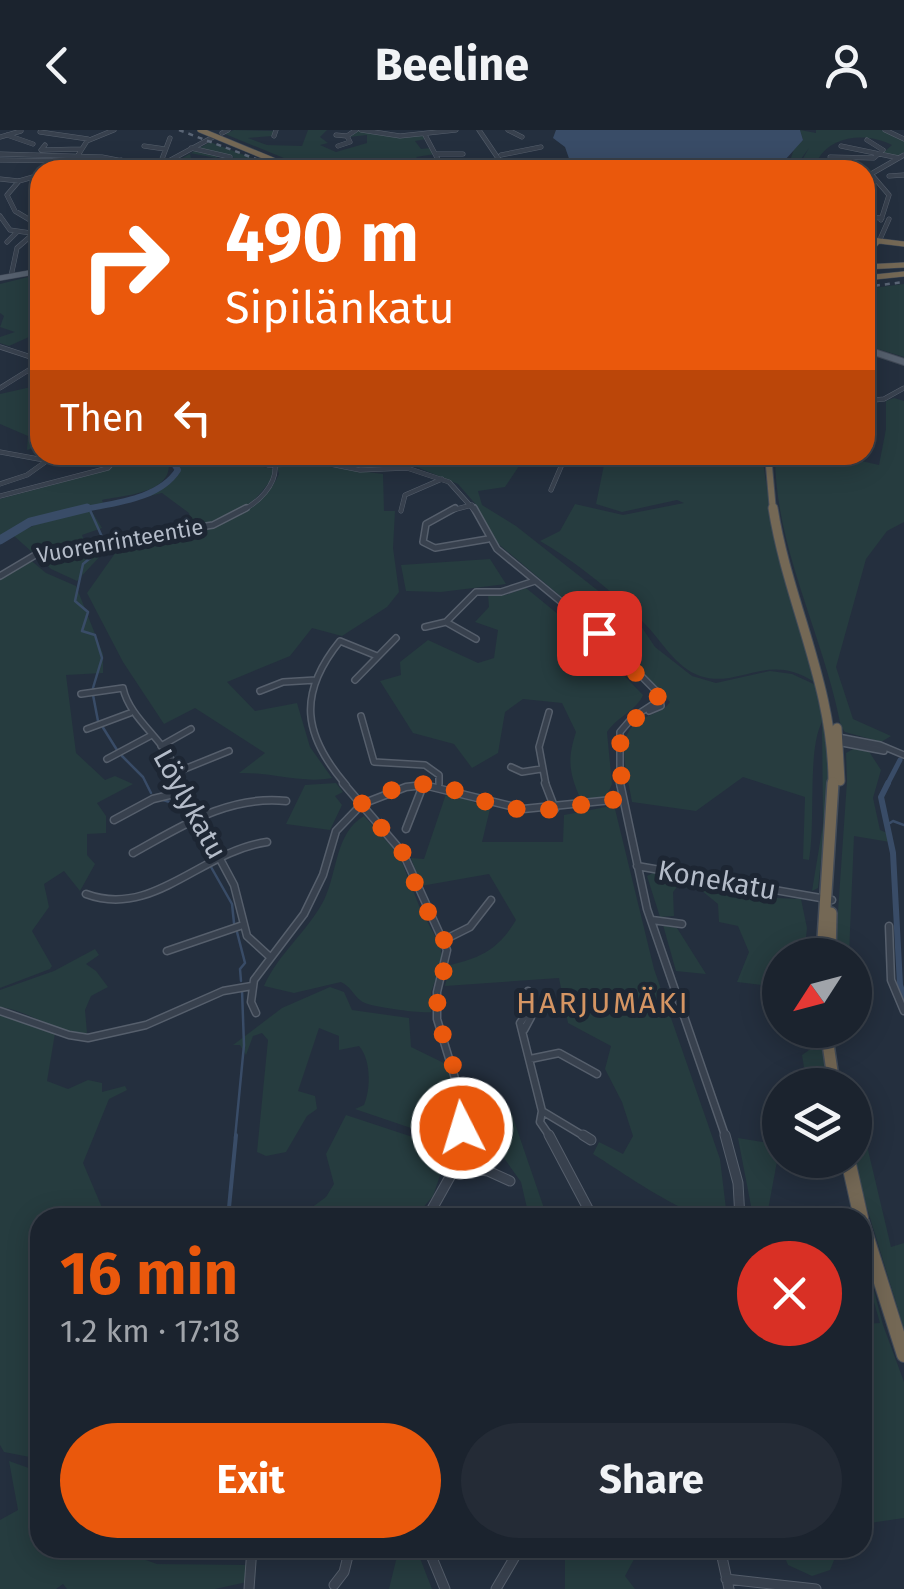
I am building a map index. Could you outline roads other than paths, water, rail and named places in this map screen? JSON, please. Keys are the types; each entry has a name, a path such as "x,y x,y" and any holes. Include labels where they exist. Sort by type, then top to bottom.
{"highway":[{"path":"200,130 274,160"},
{"path":"209,130 281,160"},
{"path":"875,241 878,237 902,242"},
{"path":"875,267 904,268"},
{"path":"875,268 904,268"},
{"path":"875,275 904,268"},
{"path":"769,465 778,536 806,622 836,740 830,938"},
{"path":"824,938 829,899"},
{"path":"852,1178 859,1208"},
{"path":"872,1252 904,1354"}],"main road":[{"path":"0,278 30,273"},
{"path":"875,353 904,362"}],"street":[{"path":"74,160 89,140 114,130"},
{"path":"222,133 228,130"},
{"path":"336,135 347,136 358,130 390,135 455,130 463,140"},
{"path":"479,130 482,140 502,160"},
{"path":"508,130 522,137"},
{"path":"885,130 904,139"},
{"path":"3,135 22,131"},
{"path":"40,132 89,140"},
{"path":"3,135 33,144"},
{"path":"424,135 439,160"},
{"path":"168,160 215,136"},
{"path":"338,146 350,142 347,136"},
{"path":"163,154 170,138"},
{"path":"830,156 870,160 886,149 867,140"},
{"path":"44,146 41,150 81,149"},
{"path":"139,151 146,146 174,156"},
{"path":"840,146 900,159 904,165"},
{"path":"190,147 230,157"},
{"path":"501,156 541,147"},
{"path":"436,154 463,154"},
{"path":"0,157 78,155 126,160"},
{"path":"0,157 55,160"},
{"path":"875,172 900,159"},
{"path":"2,179 13,170"},
{"path":"889,176 904,174"},
{"path":"2,179 19,181 30,177"},
{"path":"875,179 889,195 887,219 878,237"},
{"path":"0,194 7,194 19,181"},
{"path":"7,194 15,211 30,221"},
{"path":"0,217 10,230 30,233"},
{"path":"875,218 887,219"},
{"path":"8,242 18,231"},
{"path":"11,276 12,259 30,236"},
{"path":"0,347 30,358"},
{"path":"0,388 30,368"},
{"path":"875,399 894,395 904,388"},
{"path":"894,395 904,400"},
{"path":"0,452 30,457"},
{"path":"0,484 26,475 39,465"},
{"path":"0,496 111,465"},
{"name":"Vuorenrinteentie","path":"0,576 42,550 183,532 226,520 261,499 276,474 275,465"},
{"path":"335,465 360,470 400,468 443,478 472,505 488,539 599,633 656,692 662,703 652,708"},
{"path":"551,490 562,465"},
{"path":"402,512 405,495 443,478"},
{"path":"472,505 452,510 426,524 423,542 435,548 488,539"},
{"path":"424,628 446,622 471,594 502,592 535,581"},
{"path":"446,622 476,640"},
{"path":"355,680 396,638"},
{"path":"377,656 340,641 320,664 310,722 325,761 403,853 423,903 444,940 448,957 437,992 438,1020 464,1099 453,1166 434,1208"},
{"path":"260,691 283,682 316,680"},
{"name":"Löylykatu","path":"81,694 122,688 130,713 161,746 177,772 178,793 219,856 238,894 243,925 251,942 270,956"},
{"name":"Konekatu","path":"652,708 632,718 619,737 622,799 637,866 829,899"},
{"path":"550,712 539,728 541,769 555,809"},
{"path":"87,729 130,713"},
{"path":"361,716 374,762 425,765 439,775 440,784"},
{"path":"161,746 191,730"},
{"path":"107,759 150,736"},
{"path":"836,740 904,757"},
{"path":"177,772 229,752"},
{"path":"511,768 522,772 541,769"},
{"path":"406,829 424,783"},
{"path":"256,1013 250,1000 252,986 312,900 339,824 361,804 424,783 440,784 506,806 555,809 622,799"},
{"path":"114,820 153,799 178,793"},
{"path":"134,853 233,803 266,798 286,802"},
{"path":"86,894 112,902 148,895 240,844 268,842"},
{"path":"637,866 735,1164 739,1208"},
{"path":"444,940 470,927 491,900"},
{"path":"652,920 682,924"},
{"path":"167,951 243,925"},
{"path":"889,926 891,980 904,1011"},
{"path":"0,1011 26,1014 71,1037 90,1038 165,1019 227,989 252,986"},
{"path":"528,992 532,1018 524,1031 542,1111 540,1122 562,1154 588,1208"},
{"path":"530,1059 558,1054 597,1074"},
{"path":"464,1099 489,1096"},
{"path":"542,1111 591,1140"},
{"path":"453,1166 488,1172 510,1181"},
{"path":"249,1589 251,1558"},
{"path":"334,1585 344,1572 348,1558"},
{"path":"432,1558 445,1589"},
{"path":"496,1589 514,1558"},
{"path":"722,1558 727,1584 816,1589"}],"water":[{"path":"556,130 800,130 803,140 785,160 570,160 565,147 553,138"}],"waterway":[{"path":"76,511 146,494 169,480 178,470 175,465"},
{"path":"0,540 30,522 87,508"},
{"path":"89,508 103,539"},
{"path":"93,688 102,658 95,635 82,631 88,612 75,601 83,564 100,550 100,545"},
{"path":"93,695 98,721"},
{"path":"102,726 117,750"},
{"path":"122,756 143,777 151,793"},
{"path":"887,785 900,760"},
{"path":"887,785 881,797 893,853 900,985 904,997"},
{"path":"160,799 176,804 188,819"},
{"path":"887,825 893,821 904,825"},
{"path":"192,826 207,859"},
{"path":"211,867 232,904 234,923"},
{"path":"237,932 245,963 240,969 241,981"},
{"path":"235,1138 244,1045 242,990"},
{"path":"229,1208 236,1135"}],"railway":[{"path":"179,130 258,160"},
{"path":"875,286 904,282"}],"district":[{"name":"HARJUMÄKI","path":"603,1003"}]}
